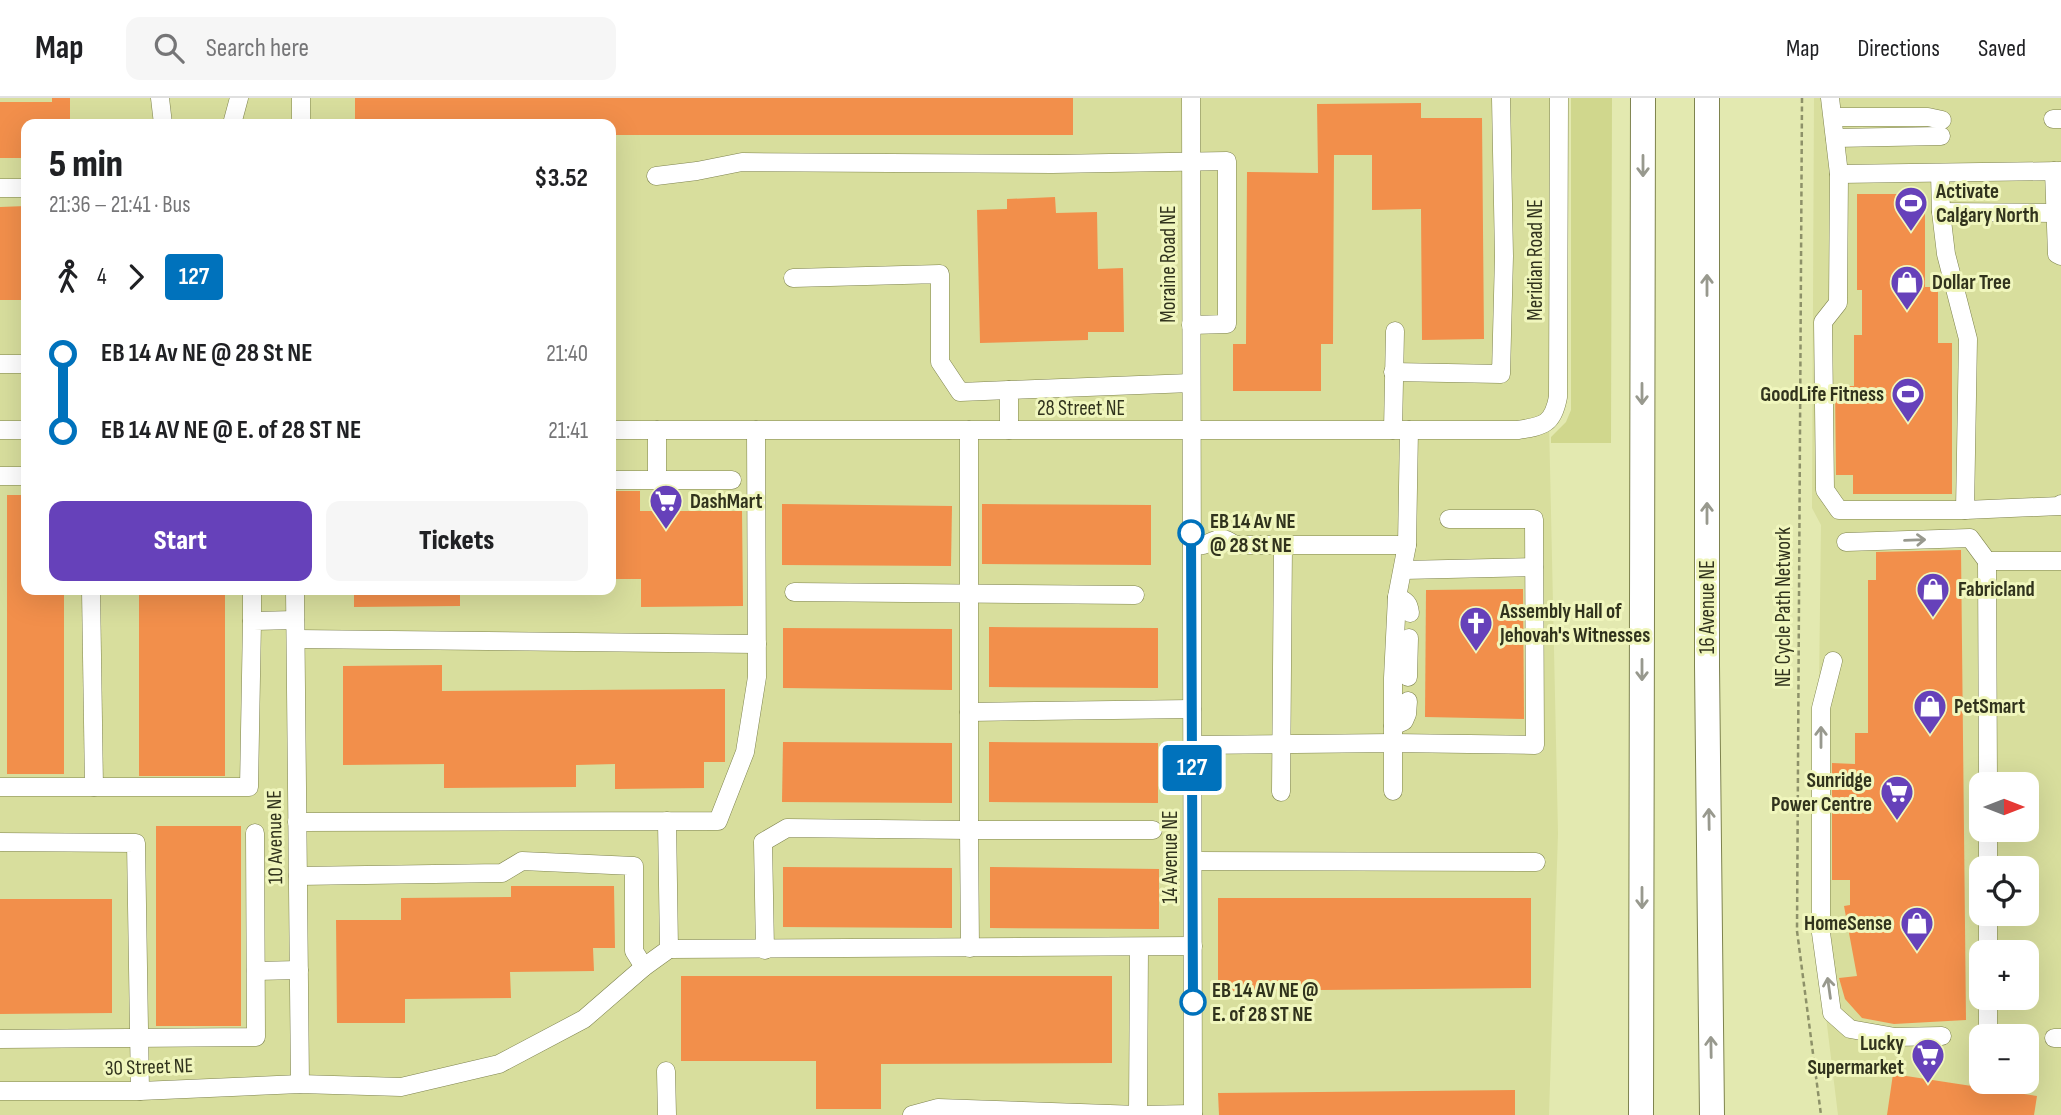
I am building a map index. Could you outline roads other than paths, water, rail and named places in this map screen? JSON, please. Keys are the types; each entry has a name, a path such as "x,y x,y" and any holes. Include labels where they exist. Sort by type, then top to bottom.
{"highway":[{"path":"1641,1115 1643,98"},
{"name":"16 Avenue NE","path":"1707,98 1707,666 1712,1115"}],"street":[{"path":"160,98 162,119"},
{"path":"233,119 239,98"},
{"path":"301,98 301,119"},
{"name":"Moraine Road NE","path":"1191,98 1191,430"},
{"path":"1394,372 1501,374 1504,256 1501,98"},
{"name":"Meridian Road NE","path":"1549,421 1555,412 1558,397 1559,98"},
{"path":"1830,98 1839,174 1838,303 1823,322 1825,491 1839,510 1965,510 2061,504"},
{"path":"1834,128 1927,117 1941,128"},
{"path":"656,176 742,162 1000,164 1227,160 1227,324 1191,325"},
{"path":"1839,174 2057,171 2054,213 2057,254 2061,256"},
{"path":"1940,173 1946,254 1969,339 1965,510"},
{"path":"0,188 21,188"},
{"path":"1941,212 2054,213"},
{"path":"793,278 940,274 940,362 960,392 1191,383"},
{"path":"1393,792 1397,597 1406,545 1401,430 1394,372 1395,331"},
{"path":"0,364 21,365"},
{"path":"1009,390 1009,430"},
{"name":"28 Street NE","path":"616,430 1518,430 1536,428 1549,421"},
{"path":"0,430 21,430"},
{"path":"657,430 657,480"},
{"path":"297,822 718,821 745,752 757,677 756,430"},
{"path":"969,430 970,948"},
{"name":"14 Avenue NE","path":"1191,430 1198,545 1192,709 1193,1114"},
{"path":"0,476 21,476"},
{"path":"616,480 732,480"},
{"path":"1192,745 1281,745 1394,735 1535,745 1534,519 1449,519"},
{"path":"1846,542 1970,538 1987,561 1987,772"},
{"path":"1198,545 1212,550 1228,551 1235,545 1406,545"},
{"path":"1280,792 1283,545"},
{"path":"1987,561 2061,561"},
{"path":"1403,570 1534,567"},
{"path":"794,592 1135,594"},
{"path":"90,595 94,787"},
{"path":"0,787 249,787 252,595"},
{"name":"10 Avenue NE","path":"295,595 300,1084"},
{"path":"1397,597 1405,600 1410,613"},
{"path":"252,621 295,620"},
{"path":"1408,677 1409,638"},
{"path":"296,639 757,644"},
{"path":"1833,661 1821,708 1821,933 1832,1013 1850,1029 1895,1037 1942,1036"},
{"path":"1394,735 1404,721 1408,701"},
{"path":"969,712 1192,709"},
{"path":"667,821 670,949 1193,946"},
{"path":"765,950 763,842 787,828 1153,830"},
{"path":"0,1039 257,1037 255,833"},
{"path":"0,842 136,843 140,1091"},
{"path":"1193,860 1536,862"},
{"path":"298,876 502,873 522,861 634,866 634,951 644,967"},
{"path":"1138,1115 1139,947"},
{"name":"30 Street NE","path":"0,1091 140,1091 300,1084 401,1087 499,1064 584,1018 644,967 670,949"},
{"path":"256,971 299,970"},
{"path":"666,1071 667,1115"},
{"path":"912,1115 938,1108 1138,1115 1193,1114"}],"place":[{"name":"Activate Calgary North","path":"1911,233"},
{"name":"Dollar Tree","path":"1907,312"},
{"name":"GoodLife Fitness","path":"1908,424"},
{"name":"DashMart","path":"666,531"},
{"name":"EB 14 Av NE @ 28 St NE","path":"1191,533"},
{"name":"Fabricland","path":"1933,619"},
{"name":"Assembly Hall of Jehovah's Witnesses","path":"1476,653"},
{"name":"PetSmart","path":"1930,736"},
{"name":"Sunridge Power Centre","path":"1897,822"},
{"name":"HomeSense","path":"1917,953"},
{"name":"EB 14 AV NE @ E. of 28 ST NE","path":"1193,1002"},
{"name":"Lucky Supermarket","path":"1928,1085"}]}
